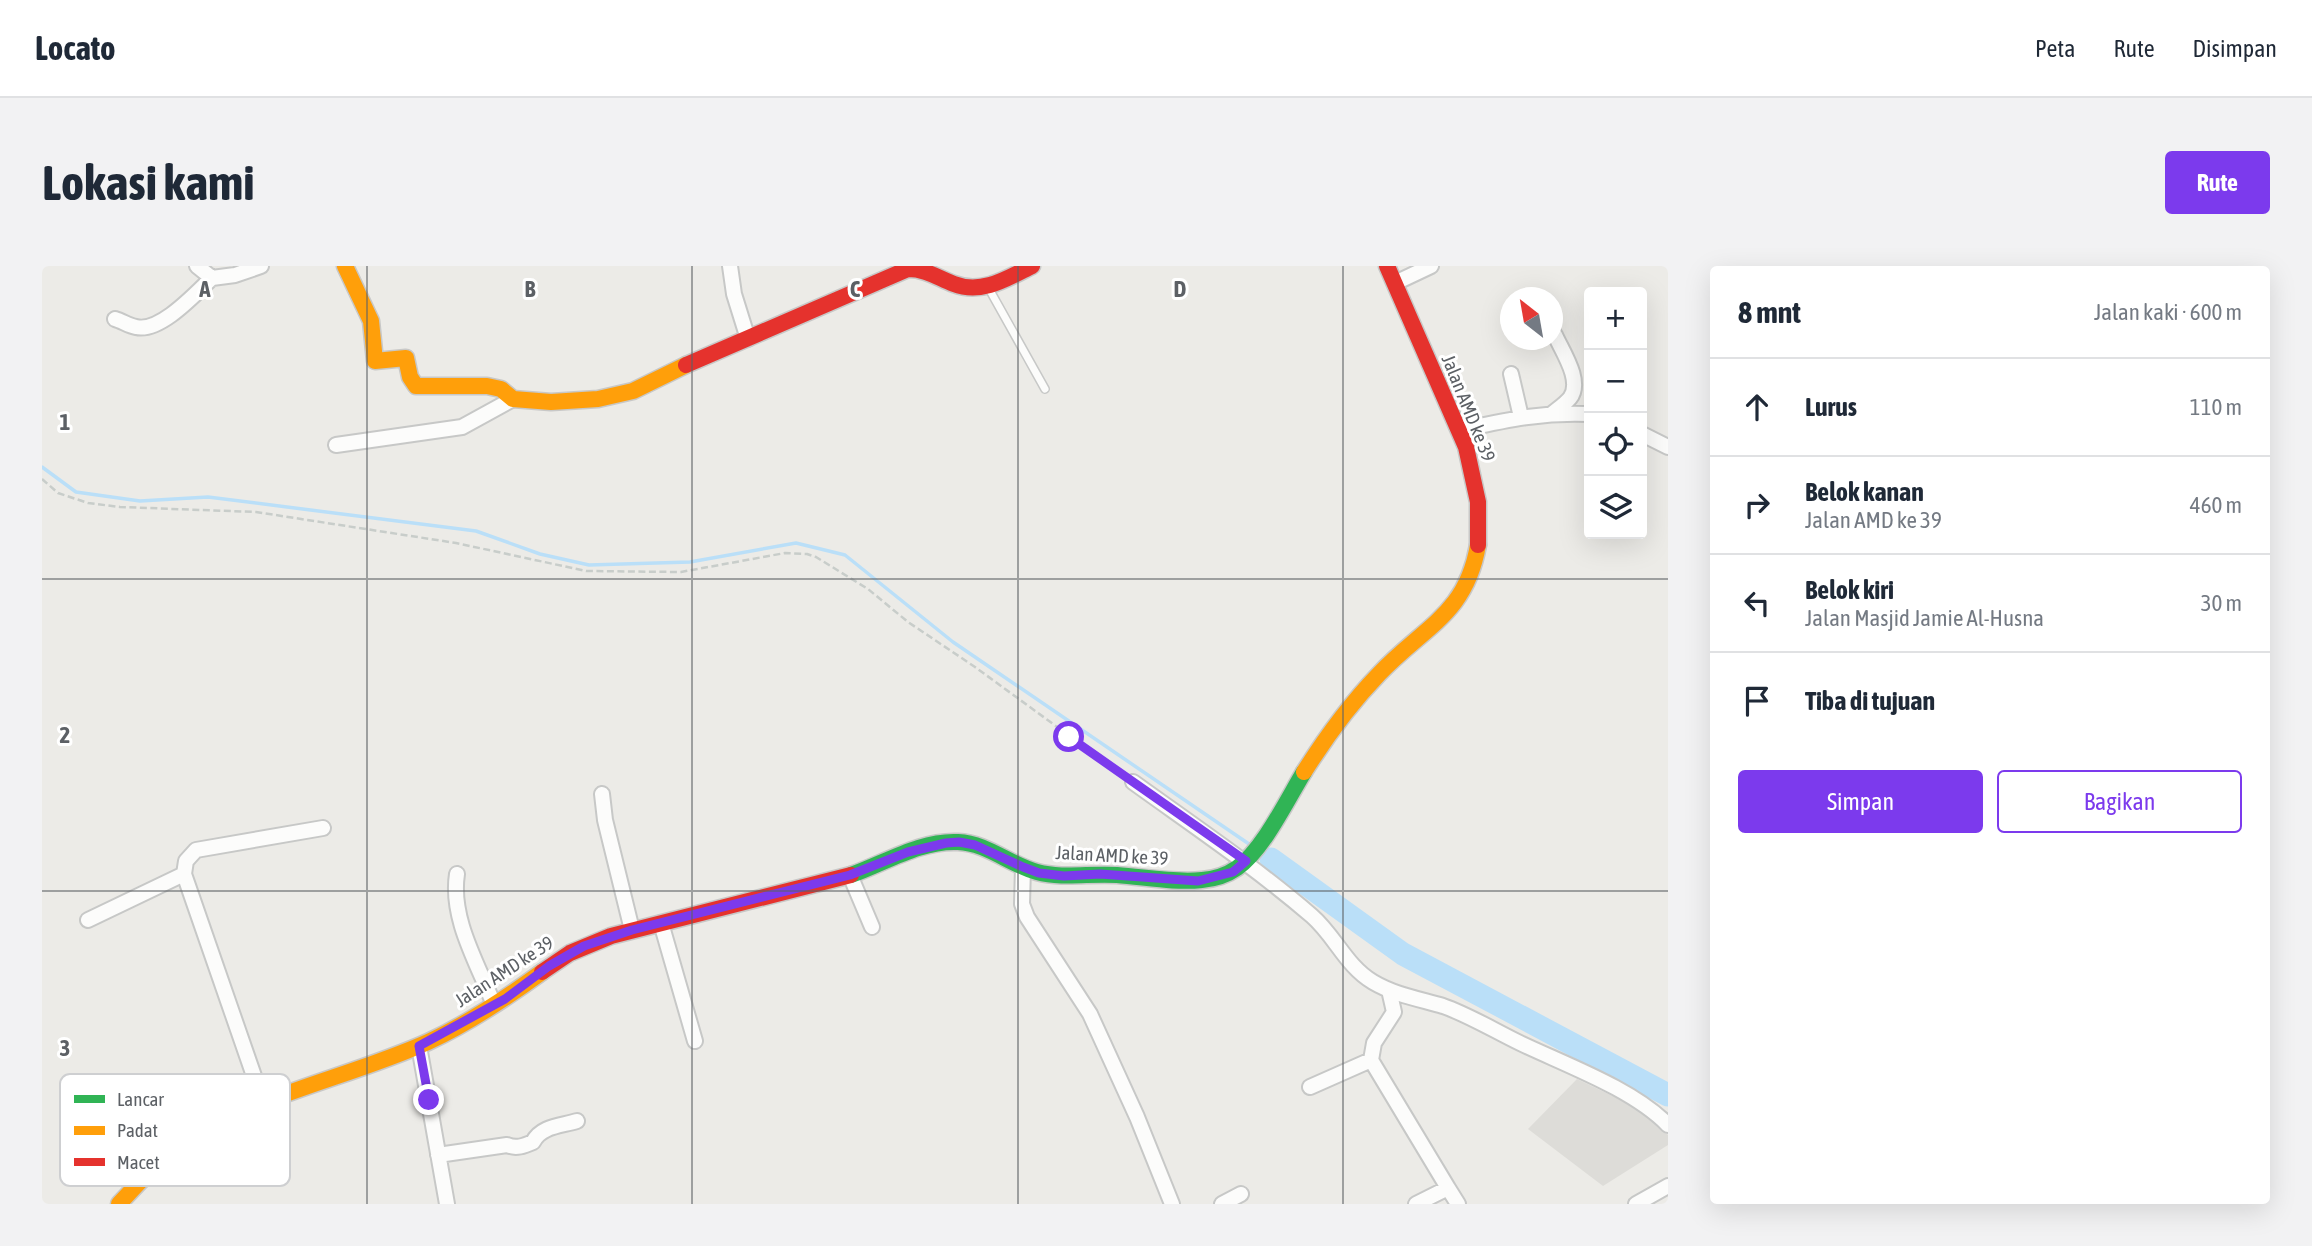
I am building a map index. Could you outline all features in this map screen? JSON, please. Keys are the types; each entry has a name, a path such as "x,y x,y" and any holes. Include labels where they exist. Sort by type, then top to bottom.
{"street":[{"path":"197,266 212,278"},
{"path":"115,319 137,328 153,326 169,316 212,278 235,275 261,266"},
{"path":"345,266 371,321 375,361 406,358 410,377 416,386 487,386 501,389 513,399"},
{"path":"730,266 734,294 748,339"},
{"path":"336,445 462,427 513,399 551,402 598,399 634,391 657,378 908,269 921,268 967,288 987,286 1032,266"},
{"name":"Jalan AMD ke 39","path":"290,1093 354,1072 419,1046 494,1005 573,952 632,930 850,875 908,852 959,842 975,845 1039,873 1064,876 1100,874 1198,881 1233,872 1246,861 1265,835 1334,727 1394,658 1423,637 1460,598 1477,554 1477,497 1469,457 1460,430 1387,266"},
{"path":"1395,283 1431,266"},
{"path":"1553,413 1571,398 1575,387 1573,375 1562,350"},
{"path":"1511,374 1521,417"},
{"path":"1460,430 1521,417 1553,413 1584,414"},
{"path":"1647,436 1668,447"},
{"path":"1133,782 1246,861 1321,924 1358,971 1389,990 1445,1007 1648,1105 1668,1125"},
{"path":"602,794 605,820 632,930"},
{"path":"253,1074 184,874 186,861 196,850 323,828"},
{"path":"1023,867 1022,904 1027,917 1090,1014 1137,1117 1172,1204"},
{"path":"88,920 184,874"},
{"path":"457,874 455,886 459,915 494,1005"},
{"path":"850,875 872,927"},
{"path":"661,923 695,1041"},
{"path":"1389,990 1394,1012 1377,1037 1371,1060 1458,1204"},
{"path":"419,1046 447,1204"},
{"path":"1310,1087 1371,1060"},
{"path":"439,1155 507,1145 513,1148 533,1142 536,1135 548,1128 578,1121"},
{"name":"Jalan AMD ke 39","path":"119,1204 136,1186"},
{"path":"1636,1204 1668,1186"},
{"path":"1416,1204 1448,1188"},
{"path":"1222,1204 1241,1194"}],"lane":[{"path":"987,286 1045,388"}],"path":[{"path":"42,479 58,493 89,503 120,507 256,512 456,543 586,571 681,572 785,552 807,554 868,589 908,622 975,667 1133,782"}],"shaded area":[{"path":"1577,1079 1646,1112 1668,1135 1668,1145 1603,1186 1528,1129"}],"waterway":[{"path":"42,467 76,492 140,501 208,497 476,531 540,554 589,565 690,562 796,543 845,555 953,642 1249,844"},
{"path":"1261,852 1271,859"},
{"path":"1271,859 1403,954 1668,1095"}],"traffic: fast":[{"path":"851,875 917,848 958,842 979,846 1027,869 1047,874 1117,875 1181,881 1211,879 1225,875 1247,860 1274,824 1304,772"}],"traffic: slow":[{"path":"345,266 371,321 375,361 406,358 410,377 416,386 487,386 501,389 513,399 551,402 598,399 633,391 686,365"},
{"path":"1304,772 1339,721 1369,685 1453,604 1464,588 1478,545"},
{"path":"290,1092 428,1042 486,1010 542,972"},
{"path":"119,1204 136,1186"}],"traffic: jam":[{"path":"686,365 908,269 975,288 994,284 1032,266"},
{"path":"1387,266 1466,447 1478,502 1478,545"},
{"path":"542,972 570,953 611,936 851,875"}],"route":[{"path":"429,1100 419,1046 505,999 549,966 584,946 632,930 850,875 908,852 946,843 975,845 1039,873 1064,876 1100,874 1198,881 1233,872 1246,861 1069,737"}]}
